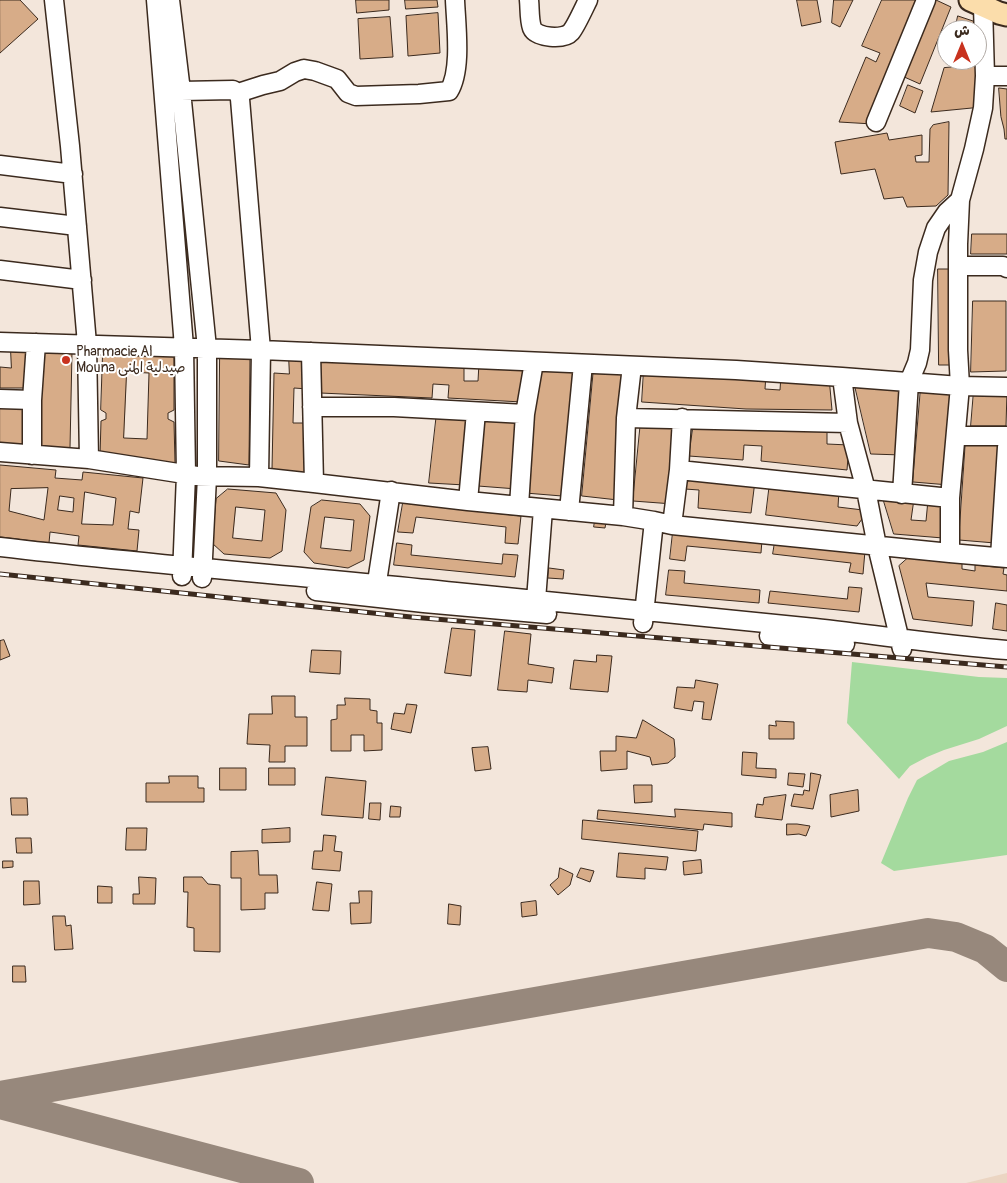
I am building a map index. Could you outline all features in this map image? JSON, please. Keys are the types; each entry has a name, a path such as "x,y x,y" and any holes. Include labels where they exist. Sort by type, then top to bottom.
{"main road":[{"path":"976,3 1007,15"}],"street":[{"path":"54,0 73,174 87,344 89,459"},
{"path":"156,0 184,347 186,474 182,572"},
{"path":"170,0 207,348 207,477 202,574"},
{"path":"238,93 280,81 304,69 337,79 348,93 356,96 449,91 454,82 457,63 454,0"},
{"path":"529,0 532,30 538,34 557,37 565,36 571,32 588,0"},
{"path":"876,122 926,0"},
{"path":"950,553 950,498 960,386 958,266 960,200 980,124 984,98 985,76 976,3"},
{"path":"985,76 1007,76"},
{"path":"181,91 227,89 238,93 240,99 261,350 259,477"},
{"path":"0,165 73,174"},
{"path":"902,494 909,382 917,364 920,350 923,280 928,252 936,228 947,212 960,200"},
{"path":"0,217 77,226"},
{"path":"958,266 1002,266 1007,268"},
{"path":"0,270 82,280"},
{"path":"0,342 184,347 632,366 842,376 960,386 1007,387"},
{"path":"32,455 32,400 36,342"},
{"path":"311,352 314,483"},
{"path":"519,506 525,414 534,362"},
{"path":"569,511 583,364"},
{"path":"623,516 626,418 632,366"},
{"path":"842,376 848,423 866,490 877,546 901,644"},
{"path":"0,399 32,400"},
{"path":"312,407 394,408 525,414"},
{"path":"468,501 476,412"},
{"path":"626,418 848,423"},
{"path":"672,525 679,470 682,418"},
{"path":"956,436 1007,436"},
{"path":"0,452 89,459 207,477 259,477 468,501 623,516 672,525 1003,557 1007,447"},
{"path":"679,470 950,498"},
{"path":"376,591 391,491"},
{"path":"535,607 543,509"},
{"path":"644,617 654,521"},
{"path":"0,547 142,561 182,572"},
{"path":"0,559 182,572 644,617 818,629 1007,662"},
{"path":"901,644 1007,650"}],"shaded area":[{"path":"1007,1173 1007,1183 966,1183"}],"green space":[{"path":"852,662 979,677 1007,678 1007,726 979,739 927,757 910,766 899,779 847,723"},
{"path":"1007,742 1007,855 894,871 881,863 917,780 949,761 983,752"}],"building":[{"path":"0,0 20,0 38,19 0,53"},
{"path":"356,0 389,0 389,10 357,13"},
{"path":"405,0 437,0 438,7 406,9"},
{"path":"797,0 817,0 821,22 802,26"},
{"path":"834,0 853,0 840,27 832,23"},
{"path":"882,0 922,0 873,124 839,122 866,57 876,62 880,53 862,46"},
{"path":"934,0 951,7 946,20 937,20 937,42 920,84 902,76"},
{"path":"438,13 440,53 408,56 406,16"},
{"path":"958,16 970,20 957,20"},
{"path":"390,17 393,57 360,59 358,19"},
{"path":"943,70 981,70 982,107 931,112"},
{"path":"908,85 923,91 915,113 900,106"},
{"path":"999,88 1007,89 1007,139 1005,139 1001,117"},
{"path":"949,122 948,195 936,206 907,207 903,197 884,199 875,169 841,174 835,142 887,133 889,140 922,135 922,155 915,156 916,162 929,162 930,129 933,125"},
{"path":"972,234 1007,234 1007,254 971,254"},
{"path":"938,269 956,269 957,365 939,365"},
{"path":"973,301 1006,301 1006,371 971,372"},
{"path":"11,351 27,352 26,388 0,388 0,367 11,368"},
{"path":"38,351 72,352 70,448 35,446"},
{"path":"103,353 174,356 174,410 168,413 168,419 174,422 175,463 100,456 101,421 106,419 106,413 101,410","holes":["127,372 149,373 147,439 124,438"]},
{"path":"220,357 250,358 249,465 219,461"},
{"path":"289,357 308,358 308,389 294,388 293,423 307,423 306,474 272,469 274,373 289,374"},
{"path":"321,359 464,362 464,381 478,381 479,363 529,364 522,402 448,398 449,385 433,384 432,398 320,393"},
{"path":"539,366 575,369 562,496 525,493"},
{"path":"594,367 630,369 618,500 582,496"},
{"path":"644,369 766,374 765,389 780,390 781,375 829,377 832,410 746,409 642,402"},
{"path":"855,386 905,389 902,455 871,454"},
{"path":"921,387 957,390 949,485 913,482"},
{"path":"974,390 1007,391 1006,426 971,426"},
{"path":"0,404 28,405 27,446 0,443"},
{"path":"437,412 471,415 465,485 429,483"},
{"path":"485,414 523,416 517,489 478,486"},
{"path":"641,420 679,421 673,504 633,501"},
{"path":"694,422 827,427 827,444 849,445 847,470 761,461 762,446 744,445 743,460 689,456"},
{"path":"966,438 1004,440 995,543 959,540"},
{"path":"0,465 56,470 55,478 82,480 83,472 143,478 139,513 130,511 128,529 139,530 137,551 78,545 79,536 50,532 49,543 0,537","holes":["48,488 44,520 9,511 11,489","85,492 116,498 113,525 82,524","60,496 74,498 73,512 58,510"]},
{"path":"687,474 755,481 751,513 698,508 699,490 685,489"},
{"path":"770,482 839,490 838,507 863,510 862,519 857,526 766,515"},
{"path":"228,489 276,493 286,510 282,551 270,558 224,554 212,543 216,499","holes":["236,507 265,510 262,541 233,538"]},
{"path":"882,495 914,499 911,520 926,521 928,500 947,502 943,538 894,534"},
{"path":"322,500 360,504 370,516 364,560 348,568 314,563 304,552 311,507","holes":["325,517 354,520 351,551 321,548"]},
{"path":"403,503 521,516 518,544 505,543 506,527 416,517 413,533 398,532"},
{"path":"595,521 606,522 605,528 594,527"},
{"path":"673,532 762,540 761,553 687,546 685,561 670,559"},
{"path":"775,542 865,551 863,574 849,572 851,563 773,554"},
{"path":"397,543 412,545 411,555 502,564 503,554 518,555 515,577 394,565"},
{"path":"908,558 962,563 962,569 975,571 975,565 1004,568 1003,574 1007,575 1007,591 926,583 928,597 974,601 972,626 913,619 899,566"},
{"path":"549,568 564,570 563,579 548,578"},
{"path":"669,570 685,571 684,583 760,590 759,603 666,595"},
{"path":"849,587 862,588 859,612 768,603 770,591 847,599"},
{"path":"996,603 1007,605 1007,631 993,629"},
{"path":"452,628 475,630 471,676 445,673"},
{"path":"505,631 531,634 528,664 554,668 552,683 528,680 527,692 498,690"},
{"path":"4,640 10,656 0,660 0,641"},
{"path":"312,650 341,651 340,674 310,672"},
{"path":"597,655 612,656 608,692 570,689 574,660 596,662"},
{"path":"696,680 718,684 711,720 702,719 704,702 694,701 692,711 674,708 677,687 694,688"},
{"path":"272,696 295,696 295,717 307,717 307,746 285,746 285,762 269,762 270,745 247,744 249,714 272,714"},
{"path":"345,698 370,699 370,710 377,711 377,723 382,723 382,750 364,751 364,735 351,735 351,751 331,751 331,720 337,719 337,705 345,705"},
{"path":"407,704 417,705 411,733 391,729 394,713 404,714"},
{"path":"643,720 674,739 675,757 668,763 652,765 650,757 627,751 627,769 601,771 600,751 616,751 616,736 636,738"},
{"path":"776,721 794,722 794,739 769,739 769,725 776,726"},
{"path":"488,747 491,769 475,771 472,748"},
{"path":"743,752 757,753 756,768 776,769 776,778 742,775"},
{"path":"220,768 246,768 246,790 220,790"},
{"path":"269,768 295,768 295,785 269,785"},
{"path":"789,773 805,774 803,787 788,785"},
{"path":"811,773 821,775 813,809 791,806 794,794 803,795 804,790 809,791"},
{"path":"169,776 198,776 198,788 204,788 204,802 146,802 146,783 169,783"},
{"path":"326,777 366,781 363,818 322,815"},
{"path":"634,785 652,785 652,802 635,803"},
{"path":"858,790 859,811 831,817 830,795"},
{"path":"786,795 782,820 755,817 757,804 763,805 764,798"},
{"path":"11,798 27,798 28,815 12,815"},
{"path":"370,803 381,803 380,820 369,819"},
{"path":"391,806 401,807 400,817 390,817"},
{"path":"675,809 732,813 732,827 704,824 703,830 597,819 598,810 675,817"},
{"path":"583,820 698,831 696,851 582,839"},
{"path":"787,824 810,826 806,836 799,834 787,835"},
{"path":"127,828 147,828 146,850 126,850"},
{"path":"290,828 290,842 262,843 262,830"},
{"path":"324,835 336,836 334,851 342,852 340,871 312,869 314,851 322,851"},
{"path":"16,838 31,838 32,853 17,853"},
{"path":"258,851 259,875 277,875 278,893 265,893 265,909 241,910 241,878 231,878 231,852"},
{"path":"619,853 668,857 666,870 645,868 645,879 617,877"},
{"path":"701,860 702,873 684,875 683,862"},
{"path":"3,861 13,861 13,867 3,868"},
{"path":"560,868 573,874 570,885 558,895 550,885 558,878"},
{"path":"581,868 594,871 590,882 577,877"},
{"path":"139,877 156,878 155,904 133,904 133,894 139,894"},
{"path":"184,877 202,877 208,884 220,885 220,952 194,951 194,928 187,927 188,892 184,892"},
{"path":"24,881 39,881 40,904 24,905"},
{"path":"317,882 332,884 329,911 313,910"},
{"path":"98,886 112,887 112,903 98,903"},
{"path":"359,891 372,891 371,923 351,924 350,903 359,903"},
{"path":"536,901 537,915 522,917 521,903"},
{"path":"449,904 461,906 460,925 448,924"},
{"path":"53,916 65,916 66,926 71,925 73,949 55,950"},
{"path":"13,966 25,966 26,982 13,982"}],"taxiway":[{"path":"0,1096 928,933 956,937 985,949 1007,967"},
{"path":"0,1104 299,1183"}],"railway":[{"path":"0,574 411,617 1007,667"}],"place":[{"name":"Pharmacie Al Mouna صيدلية المنى","path":"66,360"}]}
